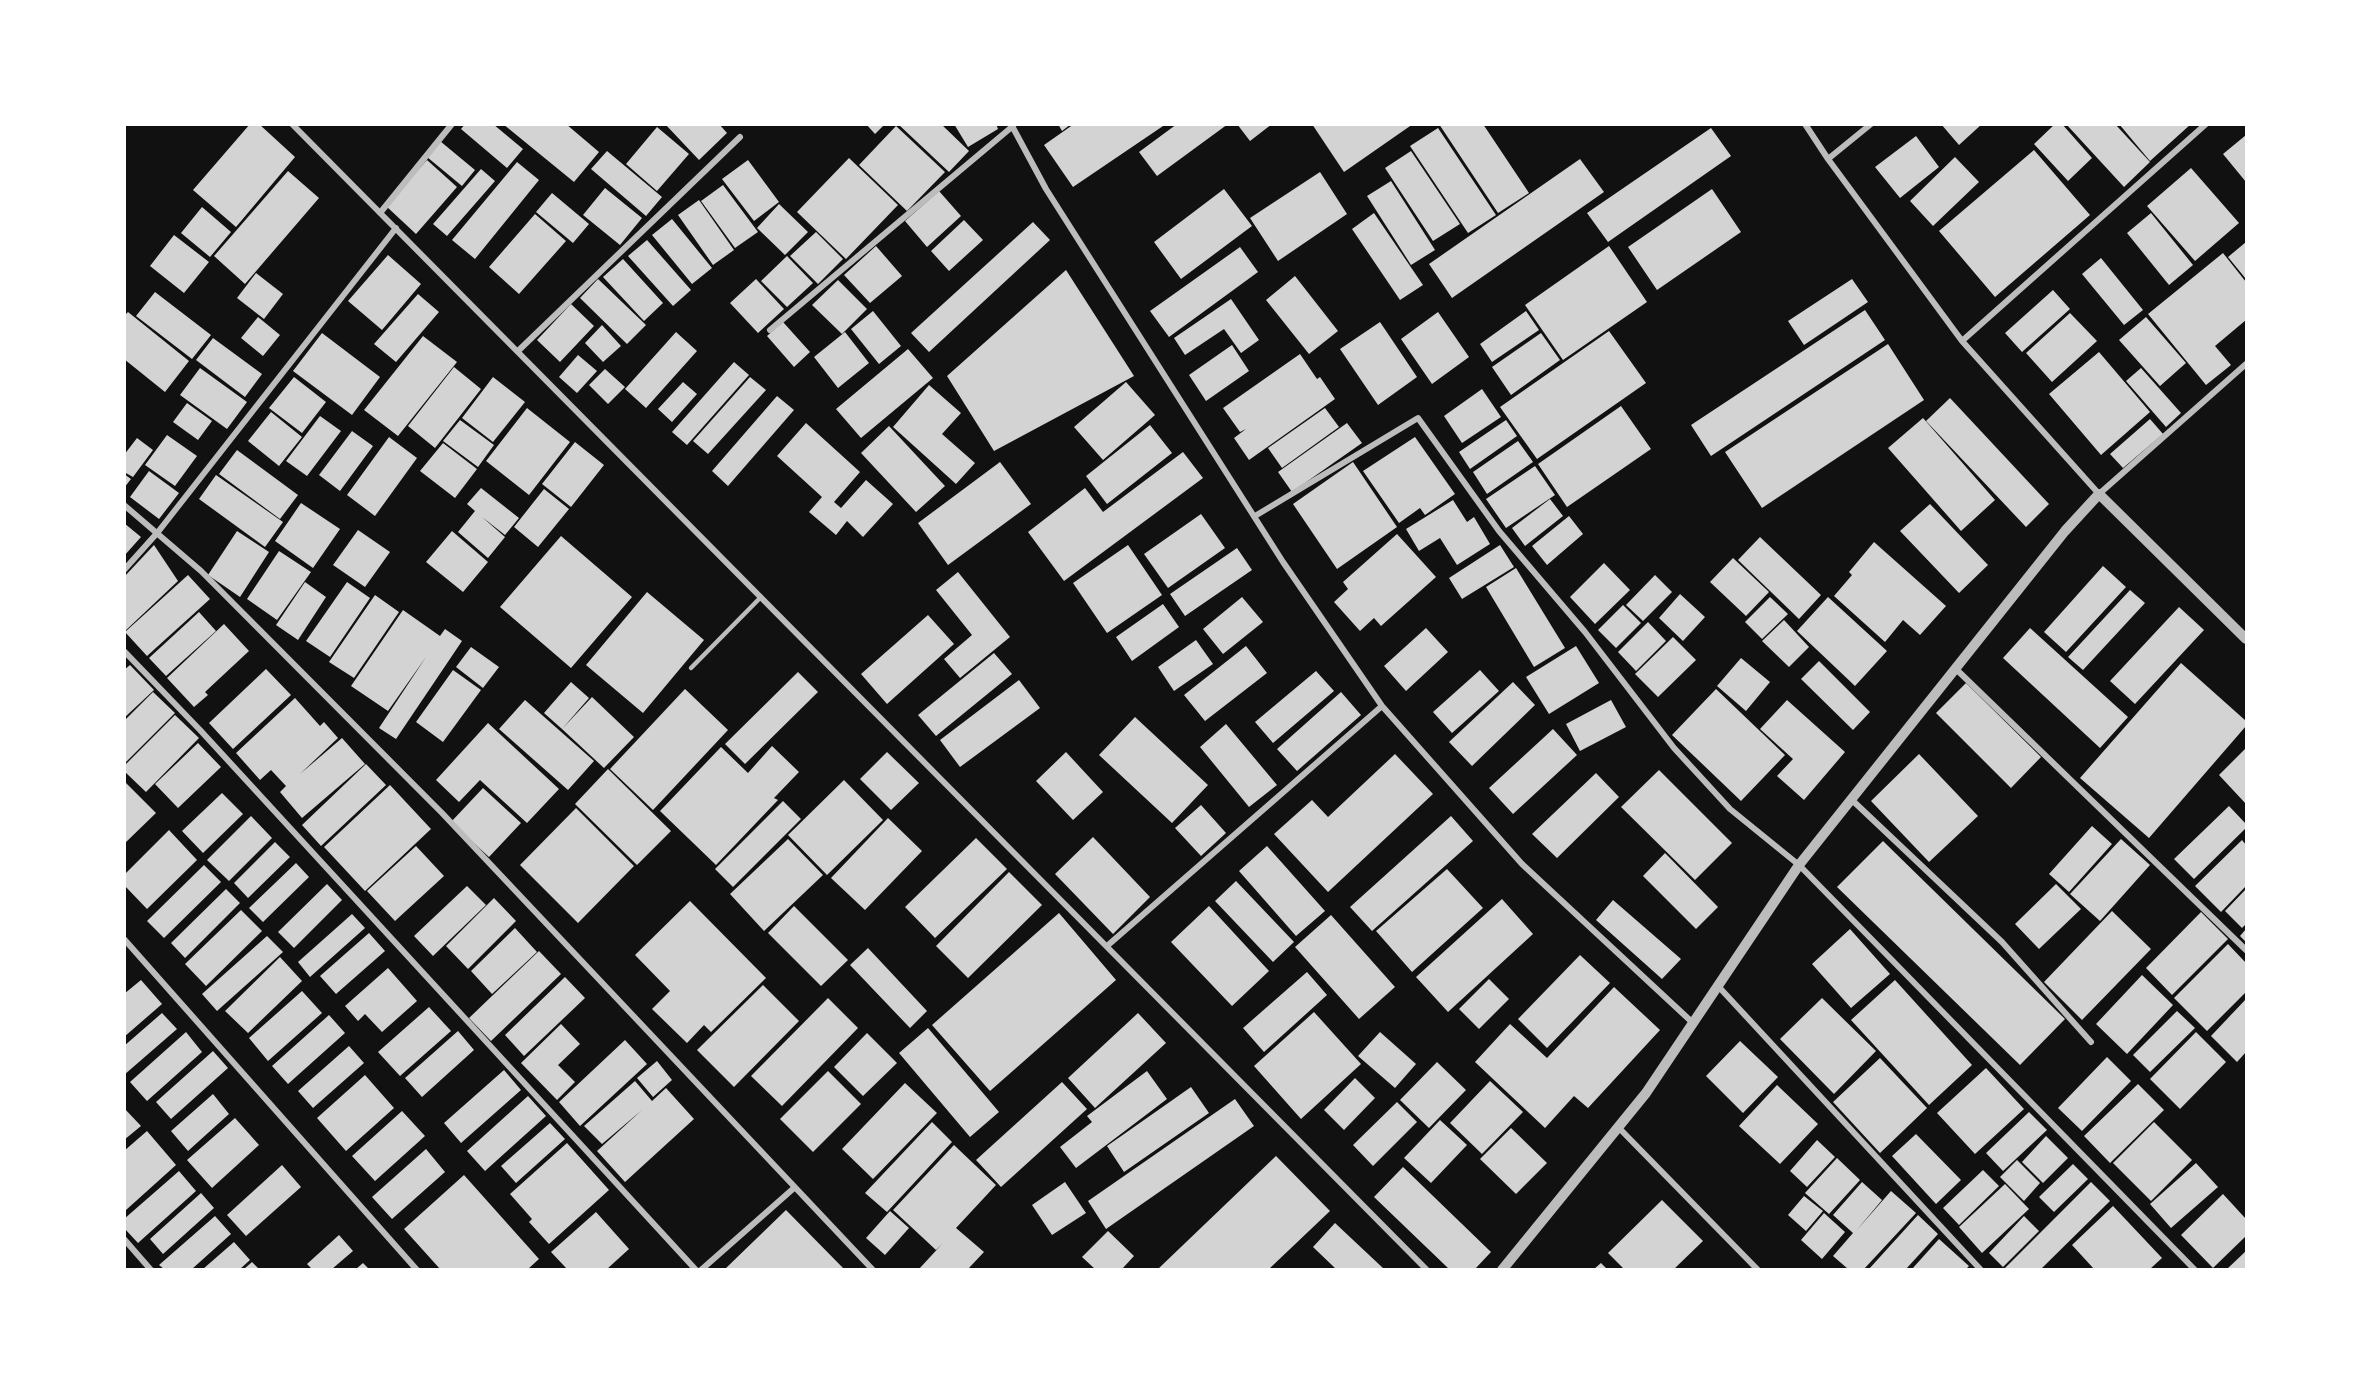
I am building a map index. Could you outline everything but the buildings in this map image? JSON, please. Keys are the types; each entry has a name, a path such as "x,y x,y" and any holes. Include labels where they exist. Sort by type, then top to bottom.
{"street":[{"path":"292,124 1427,1269"},
{"path":"380,213 452,124"},
{"path":"1805,124 1828,159 1962,341 2099,494 2247,639"},
{"path":"1828,159 1871,124"},
{"path":"1962,341 2206,124"},
{"path":"770,330 1012,125 1046,189 1255,516 1382,706 1522,864 1693,1023"},
{"path":"518,351 740,137"},
{"path":"124,570 158,532 396,228"},
{"path":"1502,1269 1619,1128 1799,865 2065,531 2099,494 2247,364"},
{"path":"1255,516 1418,418 1498,531 1585,632 1674,748 1730,809 1799,865 2195,1269"},
{"path":"124,505 201,571 442,813 873,1269"},
{"path":"124,651 200,730 696,1269"},
{"path":"1956,669 2247,950"},
{"path":"1107,946 1382,706"},
{"path":"1852,800 2002,942 2091,1042"},
{"path":"124,939 417,1269"},
{"path":"1718,986 1981,1269"},
{"path":"1619,1128 1758,1269"},
{"path":"701,1269 794,1188"},
{"path":"124,1239 151,1269"}],"lane":[{"path":"691,668 761,597"}]}
